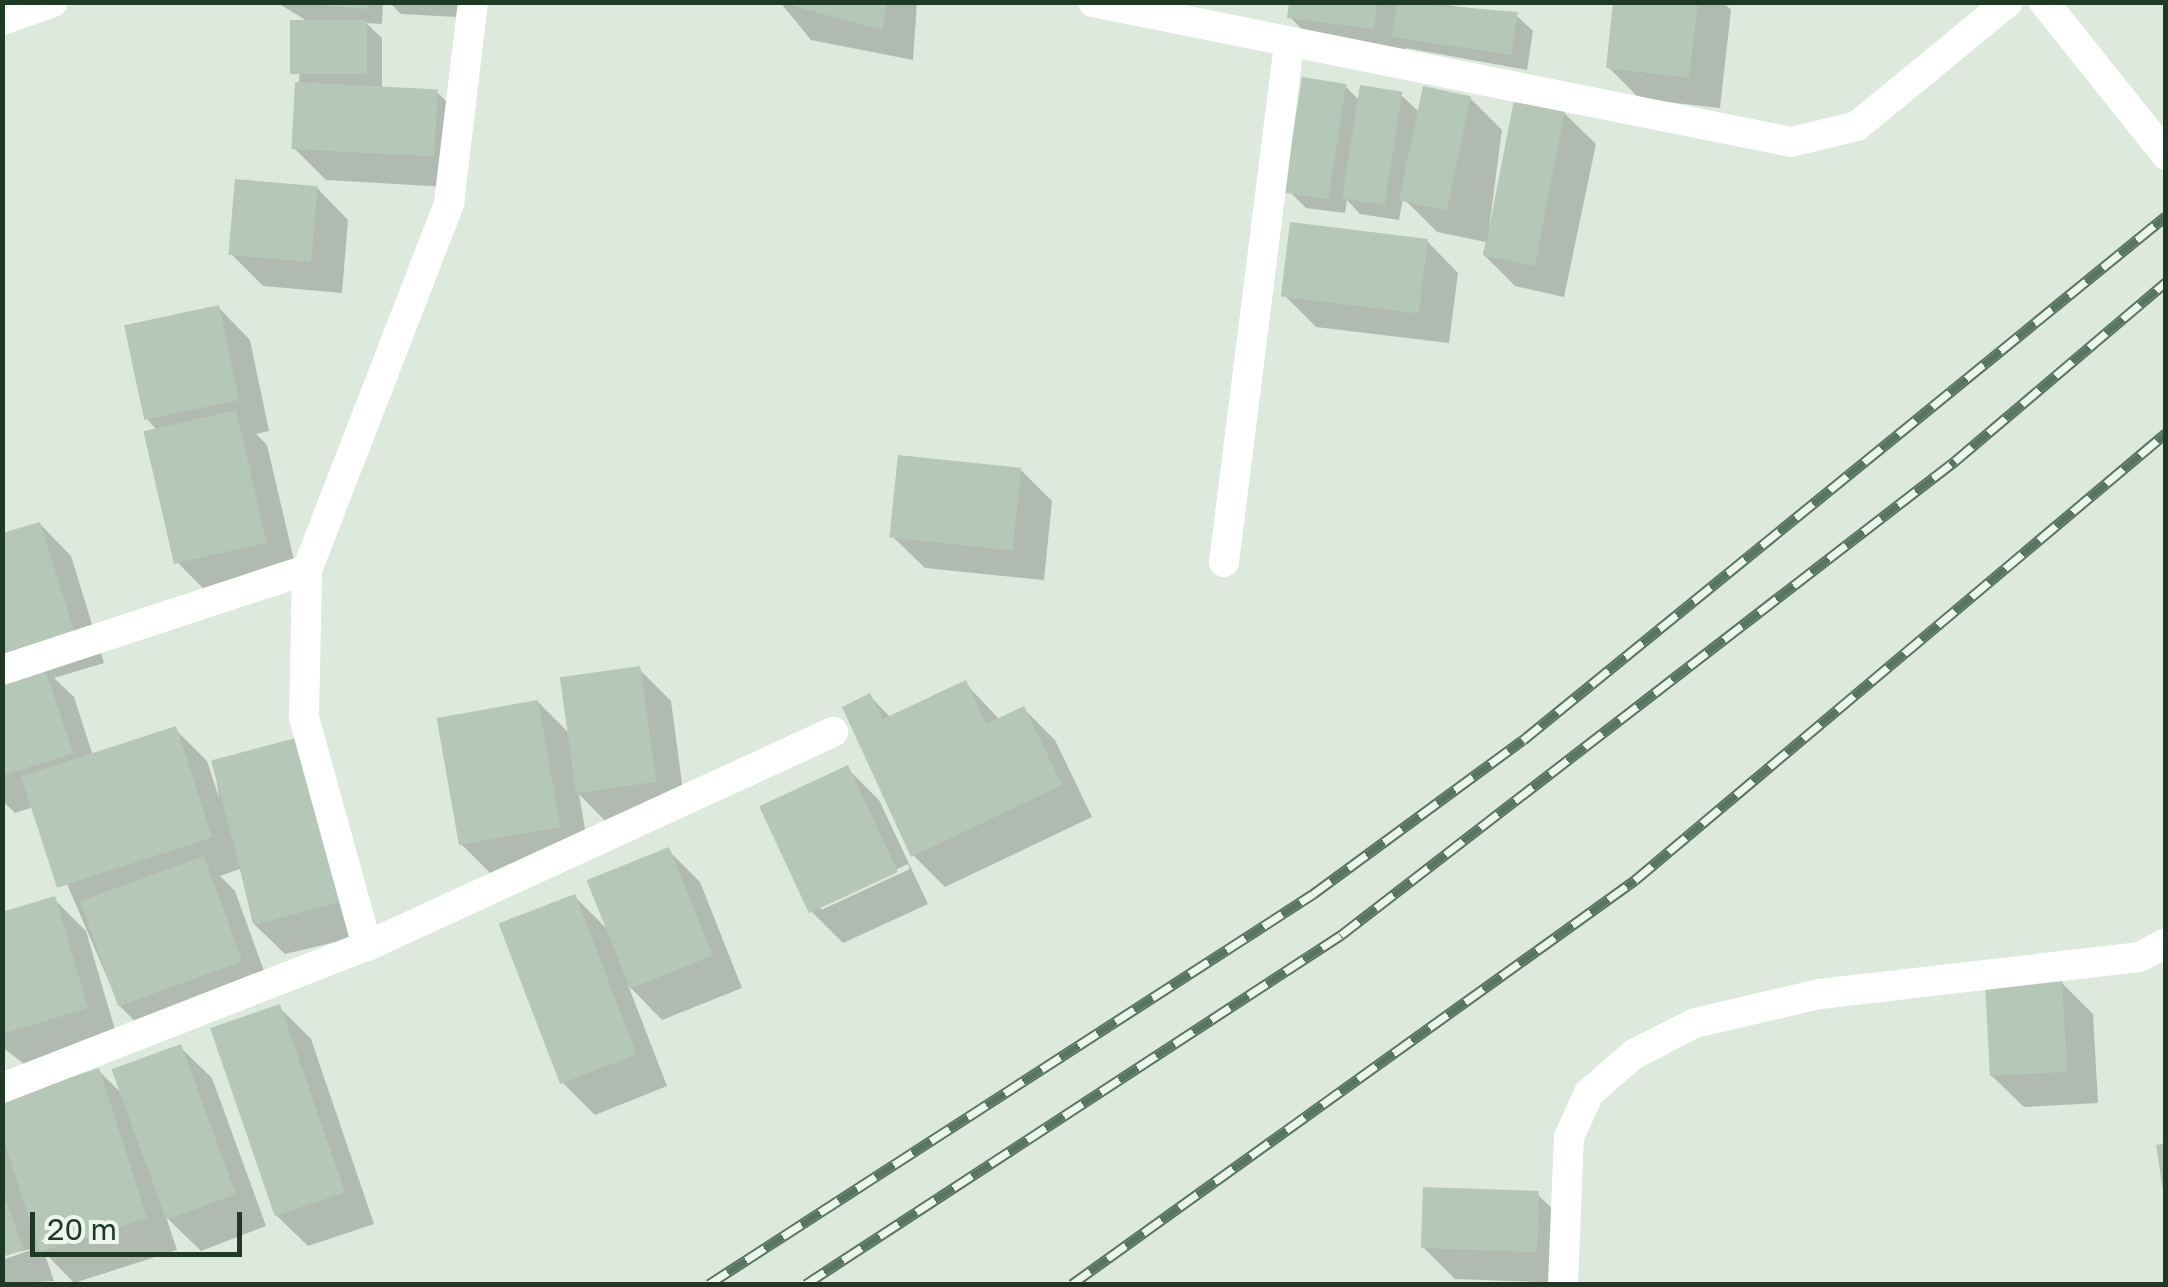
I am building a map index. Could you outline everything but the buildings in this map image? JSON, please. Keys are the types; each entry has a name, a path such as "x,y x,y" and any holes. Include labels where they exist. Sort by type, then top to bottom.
{"street":[{"path":"2,20 54,2"},
{"path":"367,946 304,717 306,570 450,203 474,2"},
{"path":"1105,4 1791,142 1857,126 2008,2"},
{"path":"2044,2 2166,155"},
{"path":"1224,562 1289,44"},
{"path":"2,670 306,570"},
{"path":"2,1088 367,946 833,732"},
{"path":"1563,1284 1568,1137 1589,1092 1634,1054 1695,1024 1820,994 2139,957 2166,944"}],"railway":[{"path":"709,1284 1313,894 1523,740 2166,216"},
{"path":"806,1284 1341,935 1955,461 2166,282"},
{"path":"1072,1284 1635,880 2166,433"}]}
